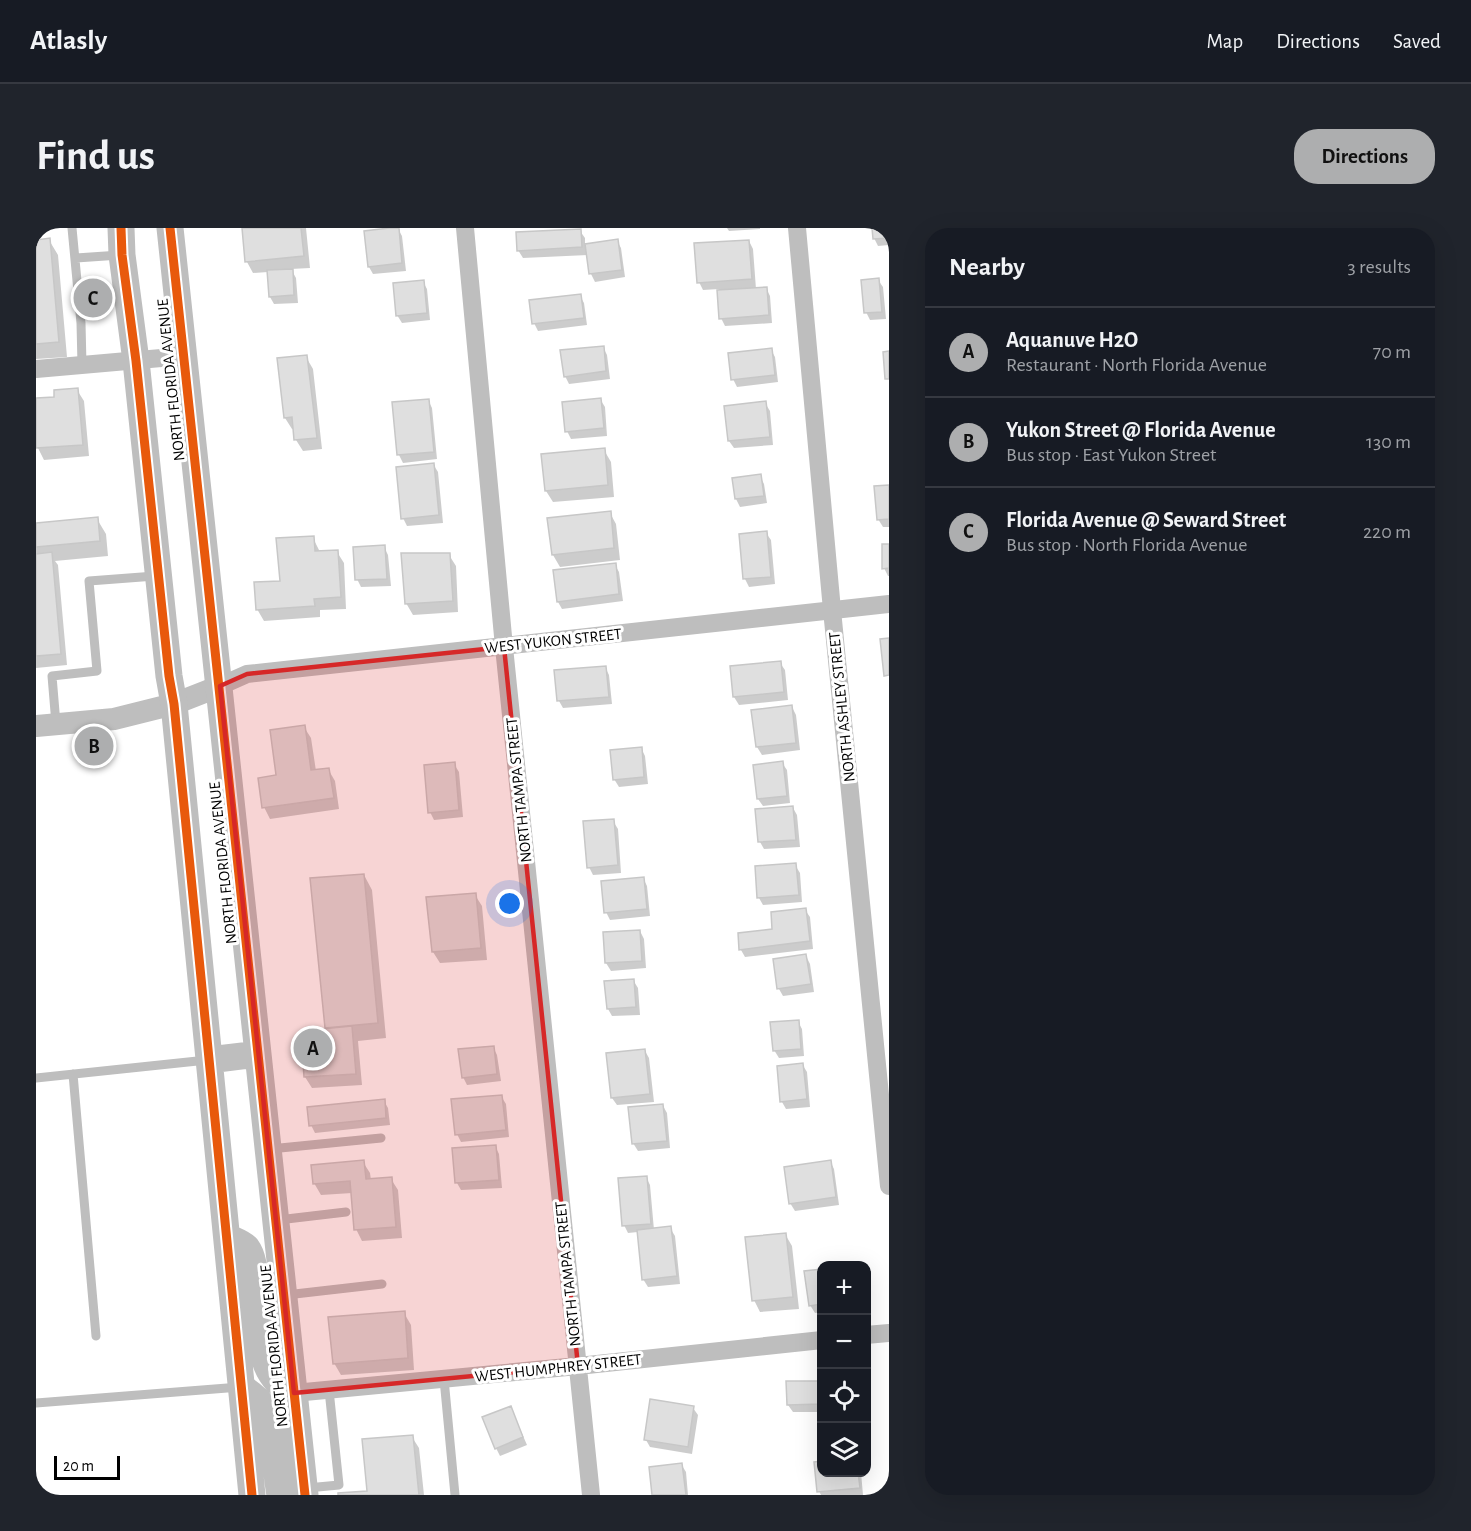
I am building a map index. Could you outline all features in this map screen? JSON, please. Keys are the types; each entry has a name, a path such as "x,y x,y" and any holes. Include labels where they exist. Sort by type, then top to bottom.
{"main road":[{"name":"NORTH FLORIDA AVENUE","path":"120,228 169,676 174,704 252,1495"},
{"name":"NORTH FLORIDA AVENUE","path":"170,228 294,1393 297,1493"},
{"path":"209,1060 258,1054"},
{"path":"227,1237 246,1247 252,1258 264,1360 270,1374 286,1390 294,1393"},
{"path":"241,1387 265,1407 297,1493"}],"street":[{"name":"NORTH TAMPA STREET","path":"465,228 504,647 591,1495"},
{"name":"NORTH ASHLEY STREET","path":"797,228 889,1186"},
{"path":"36,369 184,356"},
{"name":"WEST YUKON STREET","path":"220,686 247,674 889,604"},
{"path":"46,725 114,719 174,704 220,686"},
{"path":"871,1335 889,1333"},
{"name":"WEST HUMPHREY STREET","path":"294,1393 817,1341"}],"lane":[{"path":"72,228 81,323 82,365"},
{"path":"76,258 122,255"},
{"path":"46,725 52,675 97,672 89,581 159,575"},
{"path":"36,1078 209,1060"},
{"path":"74,1074 96,1336"},
{"path":"268,1149 381,1138"},
{"path":"276,1220 346,1212"},
{"path":"284,1295 382,1284"},
{"path":"444,1379 455,1495"},
{"path":"36,1403 241,1387"},
{"path":"297,1493 339,1485 329,1390"}],"highlighted area":[{"path":"504,647 578,1366 294,1393 220,686 247,674"}],"building":[{"path":"242,228 301,228 304,256 245,262"},
{"path":"399,228 402,263 368,267 364,231"},
{"path":"872,228 889,228 889,238 873,239"},
{"path":"581,229 582,247 517,251 516,232"},
{"path":"50,238 59,342 36,344 36,240"},
{"path":"618,239 622,270 589,274 585,244"},
{"path":"749,240 752,279 697,283 694,243"},
{"path":"293,269 294,295 269,297 267,270"},
{"path":"879,278 882,312 864,313 861,280"},
{"path":"424,280 427,313 396,316 393,283"},
{"path":"767,287 769,315 719,319 717,290"},
{"path":"581,294 584,318 532,324 529,300"},
{"path":"604,346 606,371 564,377 560,350"},
{"path":"772,348 775,375 731,380 728,353"},
{"path":"889,351 889,379 885,379 883,352"},
{"path":"307,355 317,438 294,440 292,417 284,418 277,358"},
{"path":"78,388 83,445 36,448 36,398 54,397 54,390"},
{"path":"601,398 604,428 565,432 562,402"},
{"path":"429,399 434,452 397,455 392,402"},
{"path":"766,401 770,437 728,441 724,406"},
{"path":"605,448 608,485 545,491 541,454"},
{"path":"434,463 439,515 401,519 396,467"},
{"path":"761,474 764,496 735,499 732,478"},
{"path":"889,485 889,519 877,520 874,486"},
{"path":"611,511 614,548 552,555 547,518"},
{"path":"98,517 100,541 36,547 36,523"},
{"path":"767,531 771,577 743,579 739,534"},
{"path":"314,536 315,551 338,550 341,597 314,599 315,606 256,610 254,582 280,581 276,538"},
{"path":"882,544 889,544 889,568 882,569"},
{"path":"385,545 387,579 355,580 353,547"},
{"path":"52,552 61,654 36,656 36,554"},
{"path":"401,553 450,553 453,601 405,604"},
{"path":"616,563 619,594 557,602 553,570"},
{"path":"889,638 889,675 884,676 880,639"},
{"path":"781,661 784,692 733,697 730,666"},
{"path":"606,666 609,697 557,701 554,670"},
{"path":"792,705 796,743 756,747 751,710"},
{"path":"305,725 311,770 329,768 334,798 262,808 258,778 276,775 270,730"},
{"path":"642,747 644,777 613,780 610,750"},
{"path":"783,761 787,796 757,799 753,765"},
{"path":"455,762 459,810 428,813 424,765"},
{"path":"793,806 796,840 758,842 755,809"},
{"path":"614,819 618,865 587,868 583,821"},
{"path":"796,863 799,895 757,898 755,866"},
{"path":"364,874 378,1023 325,1028 310,878"},
{"path":"644,877 647,909 604,913 601,881"},
{"path":"476,893 481,948 432,952 426,897"},
{"path":"806,908 810,941 739,950 738,933 772,929 771,912"},
{"path":"640,930 642,961 605,963 603,932"},
{"path":"806,954 811,984 777,989 773,959"},
{"path":"634,979 636,1007 607,1009 604,981"},
{"path":"799,1020 801,1049 773,1051 770,1022"},
{"path":"352,1026 356,1074 304,1077 301,1031"},
{"path":"494,1046 497,1074 462,1078 458,1049"},
{"path":"645,1049 650,1094 611,1098 606,1053"},
{"path":"803,1063 807,1099 780,1102 777,1066"},
{"path":"502,1095 506,1130 455,1135 451,1099"},
{"path":"385,1099 386,1118 309,1126 307,1107"},
{"path":"663,1104 667,1141 632,1144 628,1107"},
{"path":"496,1145 499,1180 455,1183 452,1148"},
{"path":"364,1160 366,1179 392,1177 396,1227 354,1230 350,1181 313,1184 311,1165"},
{"path":"831,1160 836,1197 789,1204 784,1167"},
{"path":"647,1176 651,1224 622,1226 618,1178"},
{"path":"671,1226 677,1276 642,1280 637,1230"},
{"path":"786,1233 793,1297 752,1301 745,1237"},
{"path":"817,1270 817,1305 809,1306 804,1271"},
{"path":"405,1311 408,1358 333,1364 328,1317"},
{"path":"786,1381 817,1381 817,1404 787,1405"},
{"path":"650,1399 694,1406 688,1447 644,1440"},
{"path":"511,1406 523,1437 495,1449 482,1417"},
{"path":"413,1435 419,1495 338,1495 338,1493 367,1491 362,1439"},
{"path":"814,1462 817,1462 817,1477 859,1477 860,1488 817,1492"},
{"path":"682,1463 686,1495 652,1495 649,1467"}],"cycle path":[{"path":"121,228 122,255 174,704 252,1495"},
{"path":"170,228 305,1495"}],"place":[{"name":"Florida Avenue @ Seward Street","path":"93,298"},
{"name":"Yukon Street @ Florida Avenue","path":"94,746"},
{"name":"Aquanuve H2O","path":"313,1048"}]}
